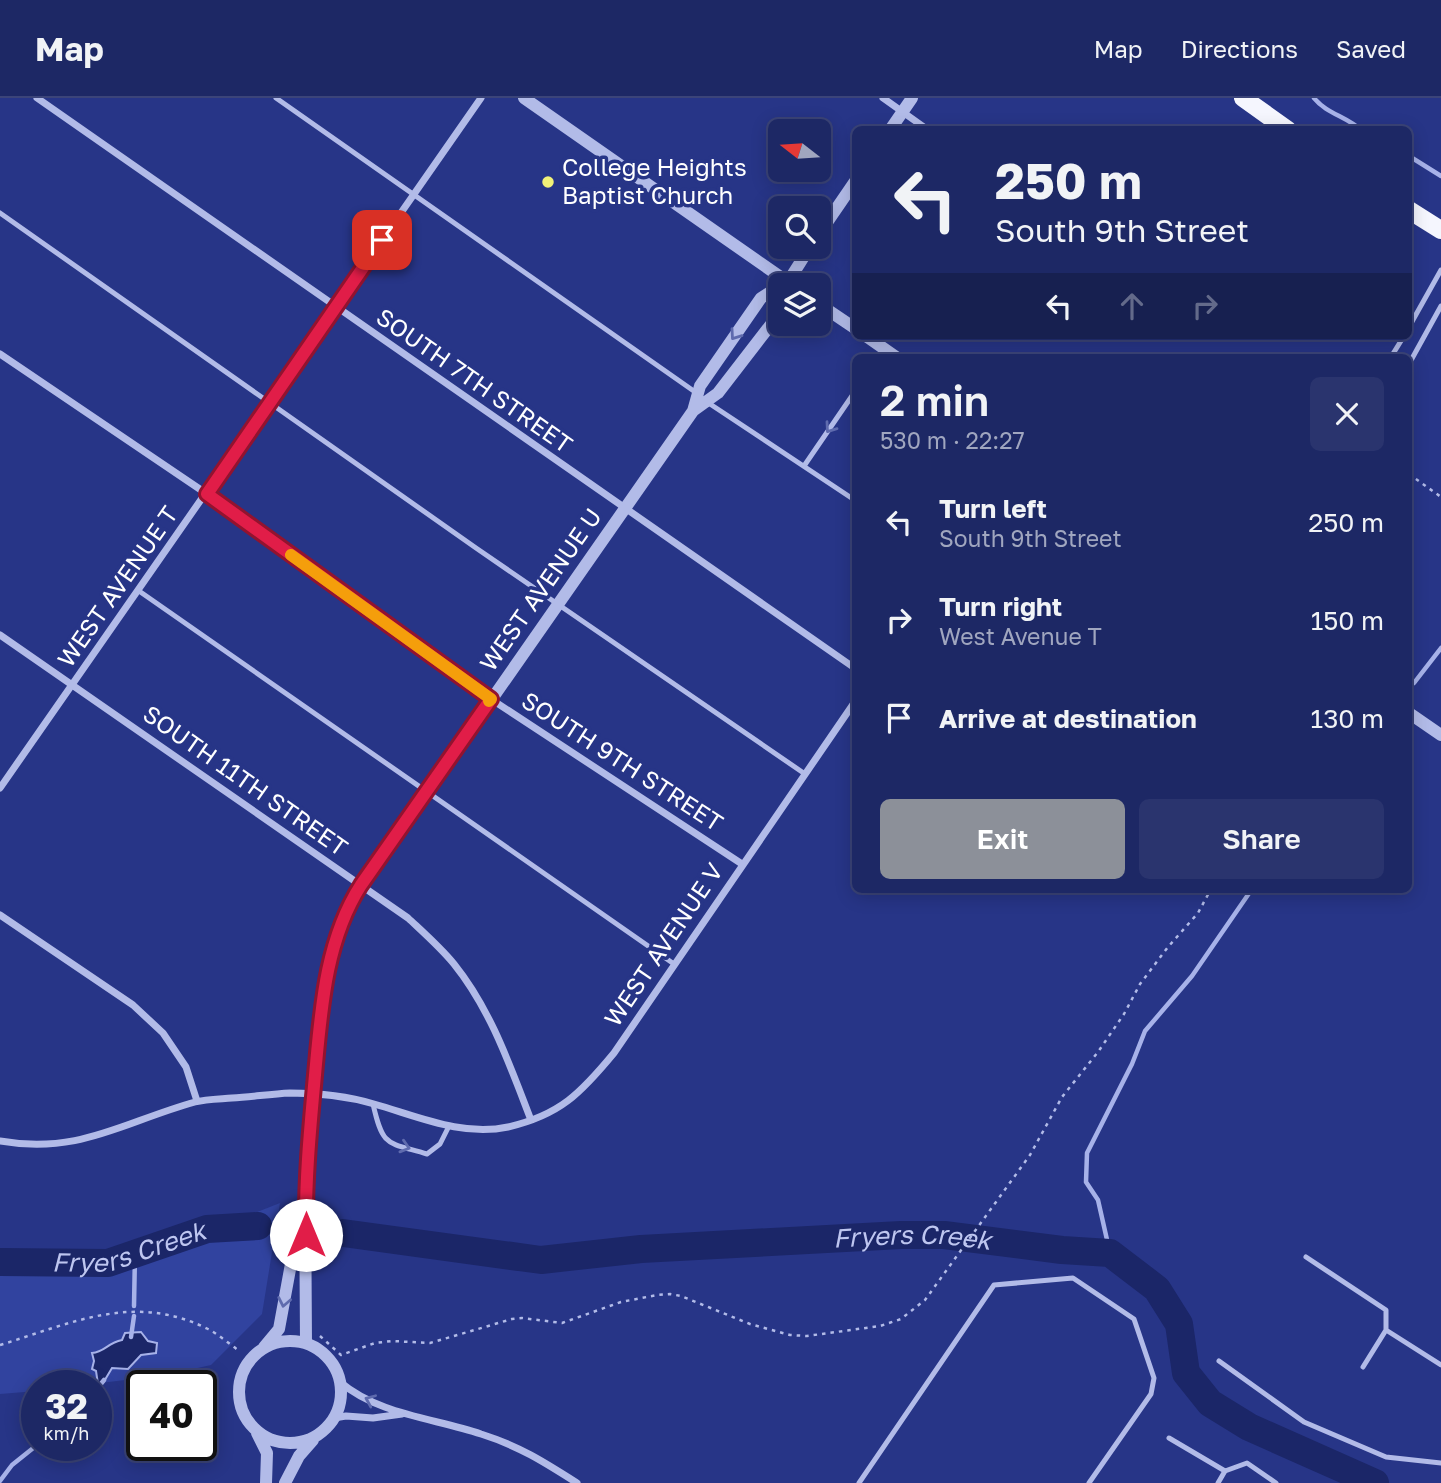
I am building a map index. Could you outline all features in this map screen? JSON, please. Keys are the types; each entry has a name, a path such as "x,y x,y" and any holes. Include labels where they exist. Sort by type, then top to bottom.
{"main road":[{"path":"1243,98 1282,126"},
{"path":"1412,212 1441,230"}],"street":[{"name":"SOUTH 7TH STREET","path":"37,98 852,666"},
{"name":"WEST AVENUE T","path":"0,788 481,98"},
{"path":"524,98 768,273"},
{"path":"883,98 922,126"},
{"path":"893,126 912,98"},
{"path":"831,216 852,186"},
{"name":"WEST AVENUE U","path":"306,1343 305,1187 313,1094 327,976 337,935 353,898 694,411 702,397 700,386 761,299 768,295"},
{"path":"831,312 852,326"},
{"name":"WEST AVENUE U","path":"702,397 718,394 768,328"},
{"name":"SOUTH 9TH STREET","path":"0,354 207,494 491,699 743,864"},
{"name":"SOUTH 11TH STREET","path":"0,635 408,918 454,964 475,993 498,1035 531,1120"},
{"name":"WEST AVENUE V","path":"0,1141 51,1145 86,1140 197,1101 289,1093 342,1097 449,1126 478,1130 506,1127 531,1120 566,1103 586,1087 614,1053 852,706"},
{"path":"1412,715 1441,735"},
{"path":"0,915 133,1005 163,1033 187,1067 197,1101"},
{"name":"WEST AVENUE U","path":"261,1349 279,1329 305,1187"},
{"path":"285,1483 299,1456 334,1418 339,1407 340,1382 336,1369 328,1358 306,1343 278,1342 261,1349 244,1369 239,1395 247,1420 267,1438 293,1443 318,1435"},
{"path":"340,1382 353,1393 403,1414 480,1433 524,1449 577,1483"},
{"path":"334,1418 373,1418 403,1414"},
{"path":"256,1430 267,1453 266,1483"}],"lane":[{"path":"276,98 702,397 852,498"},
{"path":"0,213 270,404 805,774"},
{"path":"1412,322 1441,270"},
{"path":"1412,359 1441,306"},
{"path":"804,466 852,396"},
{"path":"139,591 674,964"},
{"path":"373,1104 384,1138 428,1154 440,1144 449,1126"},
{"path":"1307,1257 1386,1310 1386,1330 1363,1367"},
{"path":"859,1483 994,1285 1073,1278 1134,1319 1154,1378 1152,1394 1089,1483"},
{"path":"1386,1330 1441,1365"},
{"path":"1219,1360 1304,1422 1386,1457 1441,1463"},
{"path":"1169,1438 1225,1471"},
{"path":"1218,1483 1225,1471 1247,1463 1276,1483"}],"path":[{"path":"1412,476 1441,497"},
{"path":"319,1335 341,1355 376,1343 430,1343 512,1319 562,1323 657,1294 681,1296 770,1331 807,1336 880,1326 901,1319 925,1300 1030,1155 1062,1097 1098,1052 1124,1014 1140,984 1198,913 1209,893"},
{"path":"0,1345 102,1314 136,1310 176,1317 209,1329 238,1350"}],"shaded area":[{"path":"280,1203 262,1314 211,1365 188,1370 126,1370 126,1380 112,1382 112,1370 21,1370 21,1392 0,1394 0,1266 109,1266 153,1253"},
{"path":"141,1332 148,1341 157,1343 156,1353 141,1355 128,1369 92,1369 92,1353 122,1340 125,1333"}],"waterway":[{"path":"1314,98 1325,108 1356,126"},
{"path":"1412,158 1441,176"},
{"path":"1414,683 1441,648"},
{"path":"1110,1253 1098,1200 1086,1182 1087,1153 1132,1064 1145,1031 1192,976 1249,893"},
{"name":"Fryers Creek","path":"0,1262 108,1263 207,1229 258,1226"},
{"name":"Fryers Creek","path":"343,1233 541,1260 641,1249 901,1235 944,1235 1062,1250 1110,1253 1157,1289 1179,1324 1186,1373 1210,1403 1249,1427 1375,1483"},
{"path":"134,1306 135,1254"},
{"path":"131,1337 134,1316"},
{"path":"0,1481 21,1458"}],"slow traffic":[{"path":"291,555 491,699 489,701"}],"place":[{"name":"College Heights Baptist Church","path":"548,182"}],"route":[{"path":"306,1235 305,1187 320,1021 337,935 361,885 491,699 207,494 382,240"}]}
